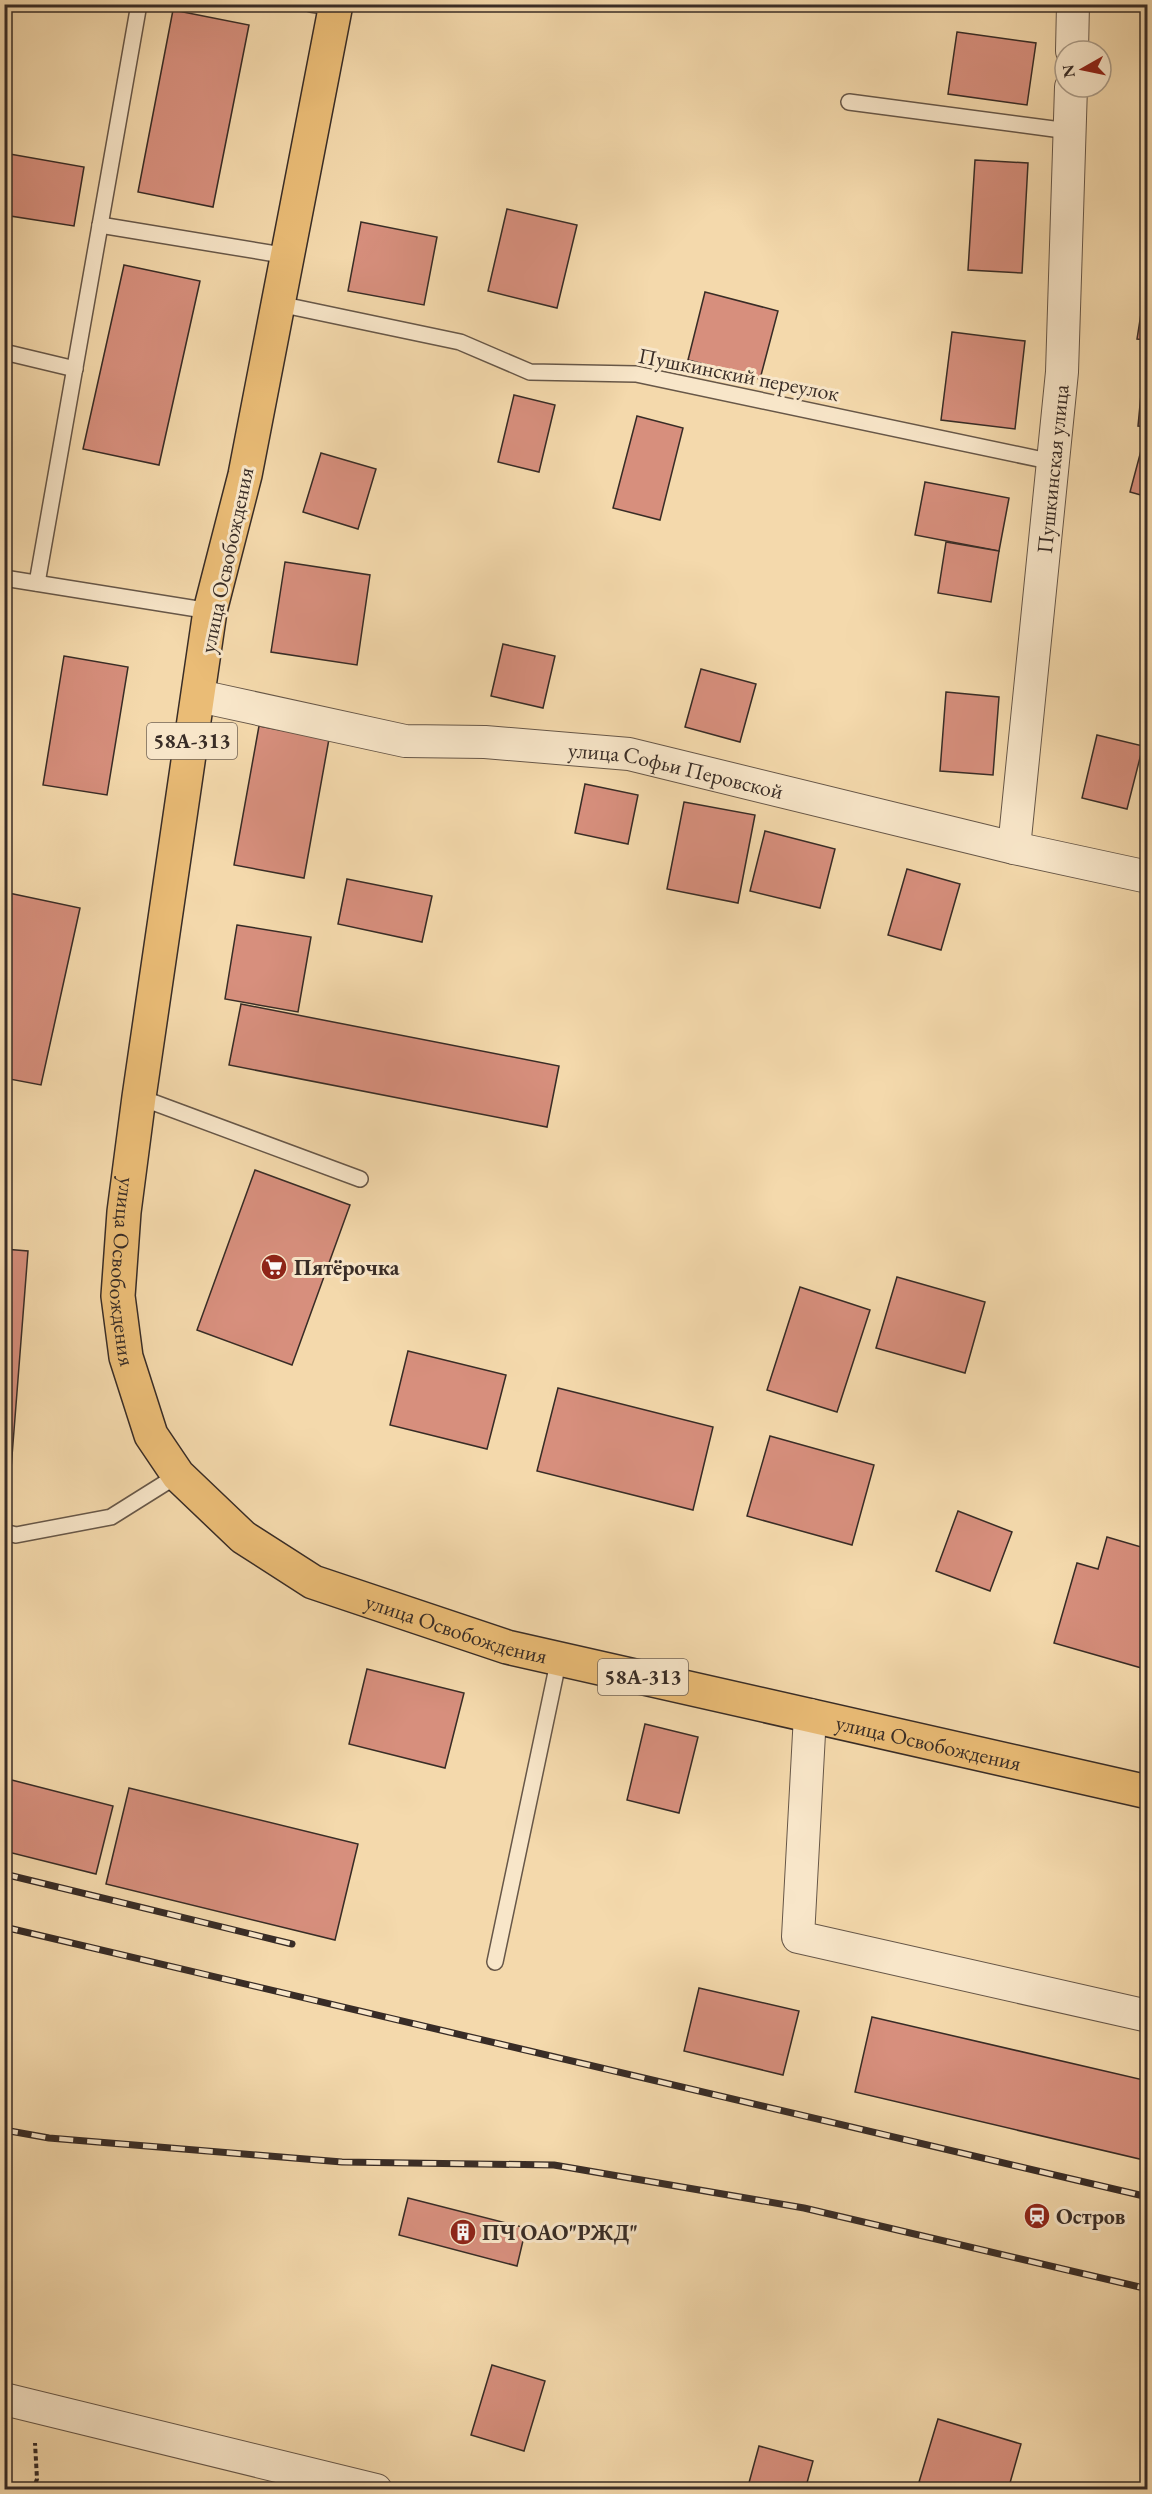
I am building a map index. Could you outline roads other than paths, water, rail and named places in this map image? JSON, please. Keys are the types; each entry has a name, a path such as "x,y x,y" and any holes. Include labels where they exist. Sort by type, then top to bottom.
{"main road":[{"name":"улица Освобождения","path":"327,6 279,304 245,475 210,611 124,1212 118,1296 126,1357 151,1435 178,1475 243,1538 314,1582 507,1647 1148,1792"}],"street":[{"path":"1072,39 1073,4"},
{"name":"Пушкинская улица","path":"1014,848 1062,372 1070,99"},
{"name":"улица Софьи Перовской","path":"199,696 405,741 484,742 629,754 1014,848 1148,877"},
{"path":"810,1715 798,1937 1148,2016"},
{"path":"4,2399 376,2490"}],"lane":[{"path":"37,583 139,4"},
{"path":"849,102 1069,131"},
{"path":"100,225 288,256"},
{"name":"Пушкинский переулок","path":"279,304 460,342 530,372 636,374 1053,462"},
{"path":"4,352 75,369"},
{"path":"4,578 210,611"},
{"path":"139,1097 360,1179"},
{"path":"4,1532 16,1535 111,1517 178,1475"},
{"path":"495,1962 559,1658"}],"railway":[{"path":"4,1874 292,1944"},
{"path":"4,1927 1148,2197"},
{"path":"4,2130 49,2138 342,2162 554,2165 804,2208 1148,2289"}],"place":[{"name":"Пятёрочка","path":"274,1267"},
{"name":"Остров","path":"1037,2216"},
{"name":"ПЧ ОАО\"РЖД\"","path":"463,2232"}]}
